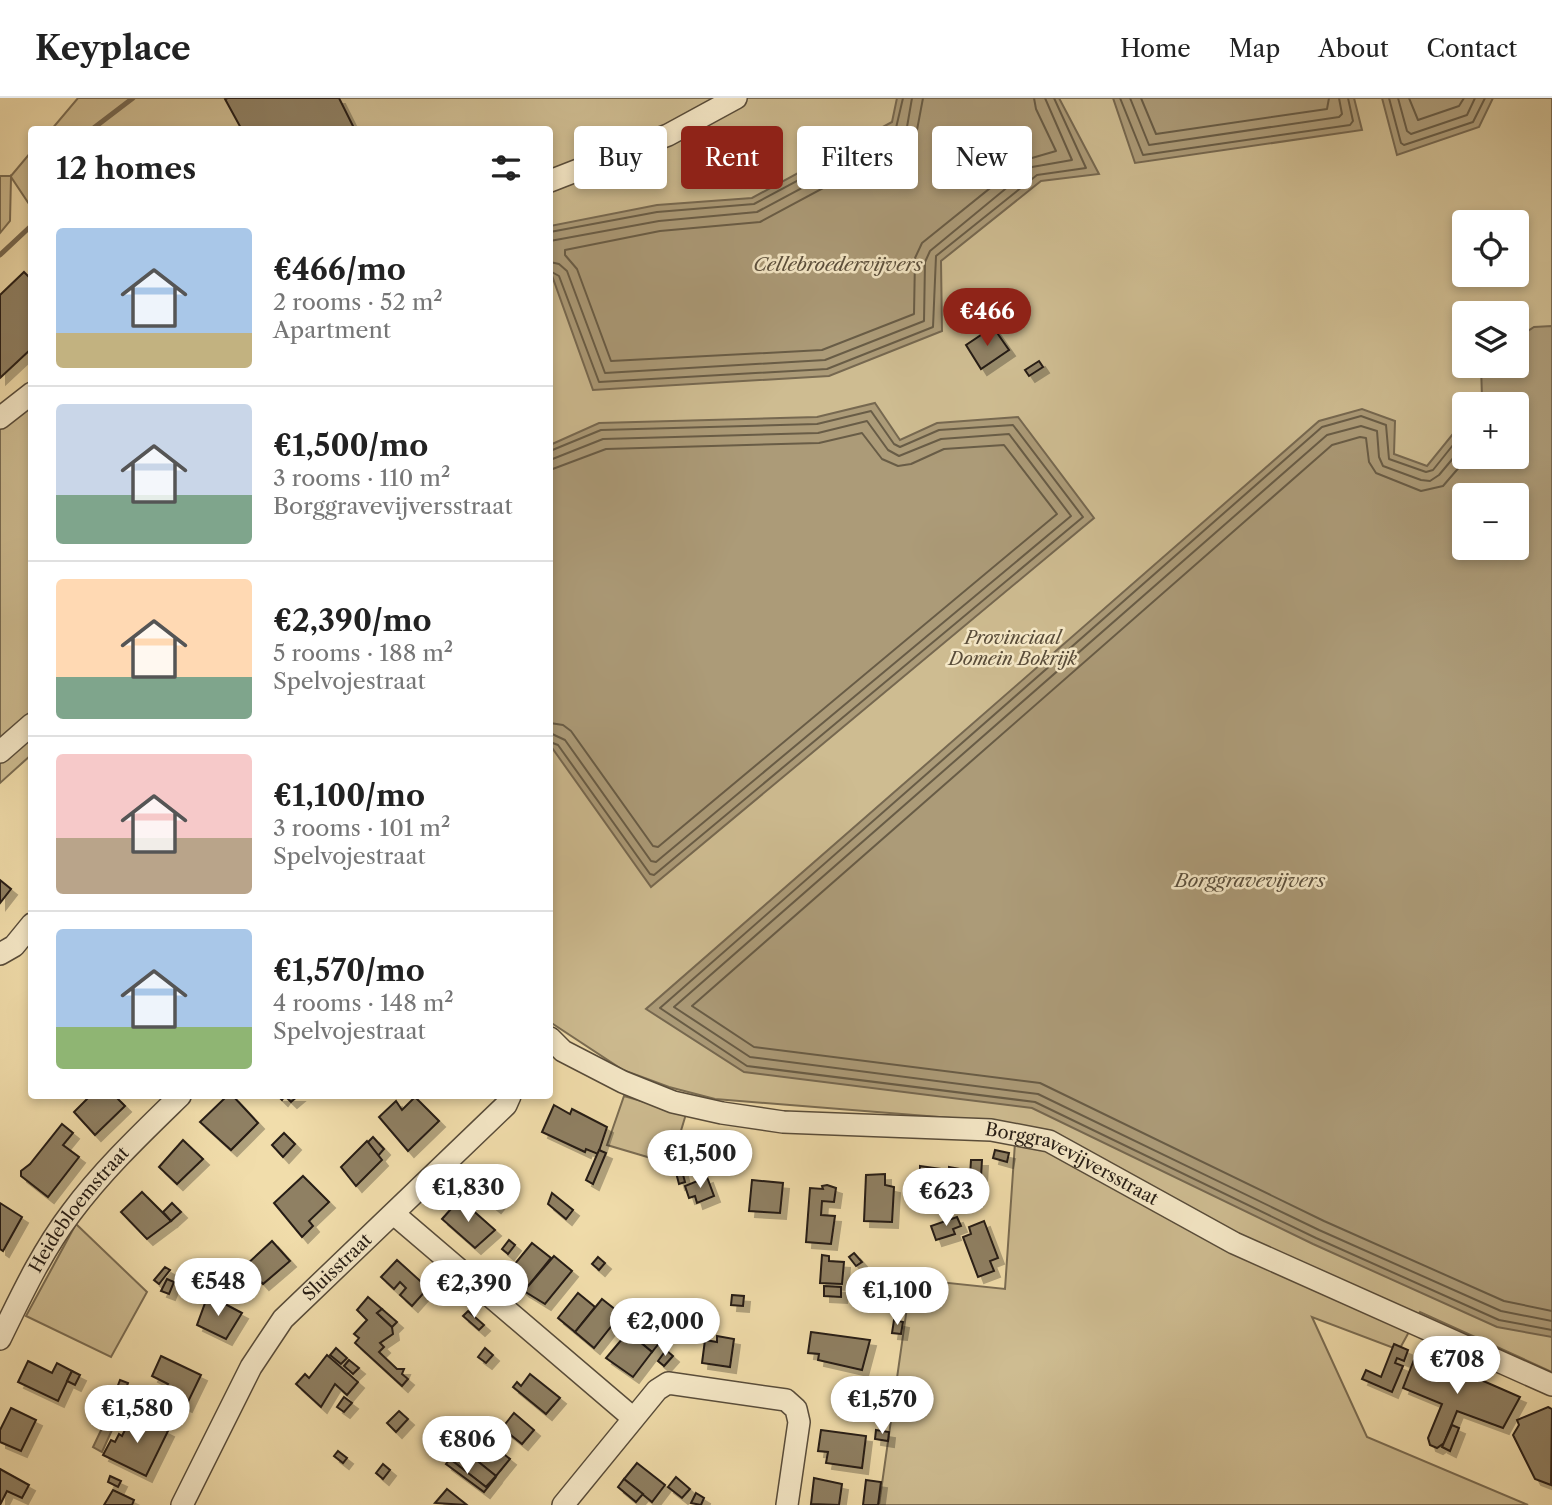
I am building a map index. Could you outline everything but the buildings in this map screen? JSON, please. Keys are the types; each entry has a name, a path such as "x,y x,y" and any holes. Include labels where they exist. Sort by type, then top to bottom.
{"street":[{"path":"553,180 668,135 736,98"},
{"path":"0,418 28,396"},
{"path":"0,752 28,728"},
{"path":"0,954 14,946 28,929"},
{"name":"Borggravevijversstraat","path":"554,1047 623,1082 673,1102 722,1113 783,1122 991,1130 1049,1141 1234,1243 1552,1385"},
{"name":"Heidebloemstraat","path":"0,1339 29,1281 69,1214 113,1161 177,1099"},
{"name":"Sluisstraat","path":"182,1505 251,1367 283,1319 506,1105 509,1099"},
{"path":"394,1213 634,1418"},
{"path":"563,1505 657,1390 668,1383 786,1401 796,1409 799,1422 787,1505"}],"green space":[{"name":"Provinciaal Domein Bokrijk","path":"78,98 1552,98 1552,1372 1420,1312 1399,1350 1312,1317 1367,1437 1528,1505 879,1505 911,1279 1005,1289 1016,1128 964,1119 715,1099 669,1087 623,1070 553,1024 553,126 54,126"},
{"path":"28,156 28,202 11,177 10,221 0,233 0,176 11,176"},
{"path":"28,408 28,758 0,783 0,425"},
{"path":"624,1096 686,1114 671,1164 607,1145"},
{"path":"76,1224 147,1292 111,1357 26,1316"}],"water":[{"name":"Cellebroedervijvers","path":"897,98 1059,98 1099,174 1041,181 1032,188 1032,126 932,126 932,189 1031,189 941,261 942,331 829,376 593,390 553,278 553,225 657,205 752,198 769,189 783,189 783,181 797,174 797,189 918,189 918,126 885,126 892,122"},
{"path":"1113,98 1354,98 1362,130 1135,163"},
{"path":"1382,98 1493,98 1479,127 1397,155"},
{"name":"Borggravevijvers","path":"1552,326 1552,1337 1497,1327 1313,1244 1032,1108 744,1072 646,1009 1319,421 1362,409 1395,421 1394,454 1427,466 1452,435 1452,469 1529,469 1529,392 1482,392 1481,378 1529,378 1529,330 1534,327"},
{"path":"875,403 900,440 937,423 1018,417 1094,518 651,887 553,749 553,444 599,423 817,417"},
{"path":"103,1426 112,1430 102,1452 93,1447"}],"waterway":[{"path":"96,126 133,98"},
{"path":"0,255 28,229"}]}
